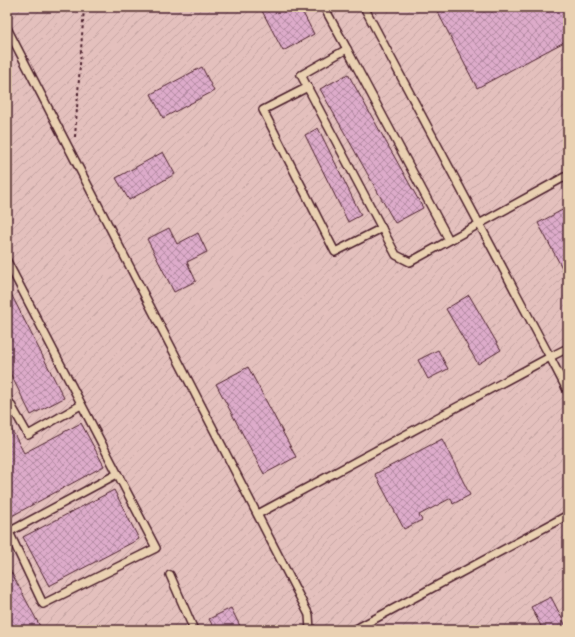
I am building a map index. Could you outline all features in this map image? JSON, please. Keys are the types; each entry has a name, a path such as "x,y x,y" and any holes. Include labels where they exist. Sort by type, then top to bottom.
{"lane":[{"path":"324,7 449,240"},
{"path":"364,7 568,392"},
{"path":"7,28 309,615 310,630"},
{"path":"347,49 301,75 396,255 410,262 568,175"},
{"path":"308,88 263,110 335,252 382,228"},
{"path":"7,261 118,474 156,548 43,604 8,533 118,474"},
{"path":"258,514 568,348"},
{"path":"7,398 28,435 82,405"},
{"path":"354,630 568,516"},
{"path":"170,576 194,630"}],"path":[{"path":"73,156 84,7"}],"shaded area":[{"path":"7,7 568,7 568,630 7,630"}],"building":[{"path":"260,7 300,7 314,34 283,51"},
{"path":"435,7 568,7 568,40 477,88"},
{"path":"202,67 214,91 163,118 151,94"},
{"path":"348,74 423,208 395,223 320,89"},
{"path":"318,128 361,215 348,222 305,135"},
{"path":"163,152 175,174 129,200 116,178"},
{"path":"568,207 568,279 538,223"},
{"path":"169,228 177,244 198,233 207,252 187,262 196,281 174,292 147,239"},
{"path":"7,286 64,398 31,415 7,367"},
{"path":"469,295 501,350 478,364 446,309"},
{"path":"438,350 448,369 428,379 418,360"},
{"path":"248,367 296,457 264,474 216,384"},
{"path":"7,421 24,453 81,423 104,466 8,518"},
{"path":"442,439 470,495 453,504 451,498 419,515 422,520 404,529 375,474"},
{"path":"114,490 139,539 49,586 23,537"},
{"path":"10,570 42,630 7,630 7,572"},
{"path":"551,597 568,630 543,630 531,607"},
{"path":"231,608 242,630 215,630 209,619"}]}
